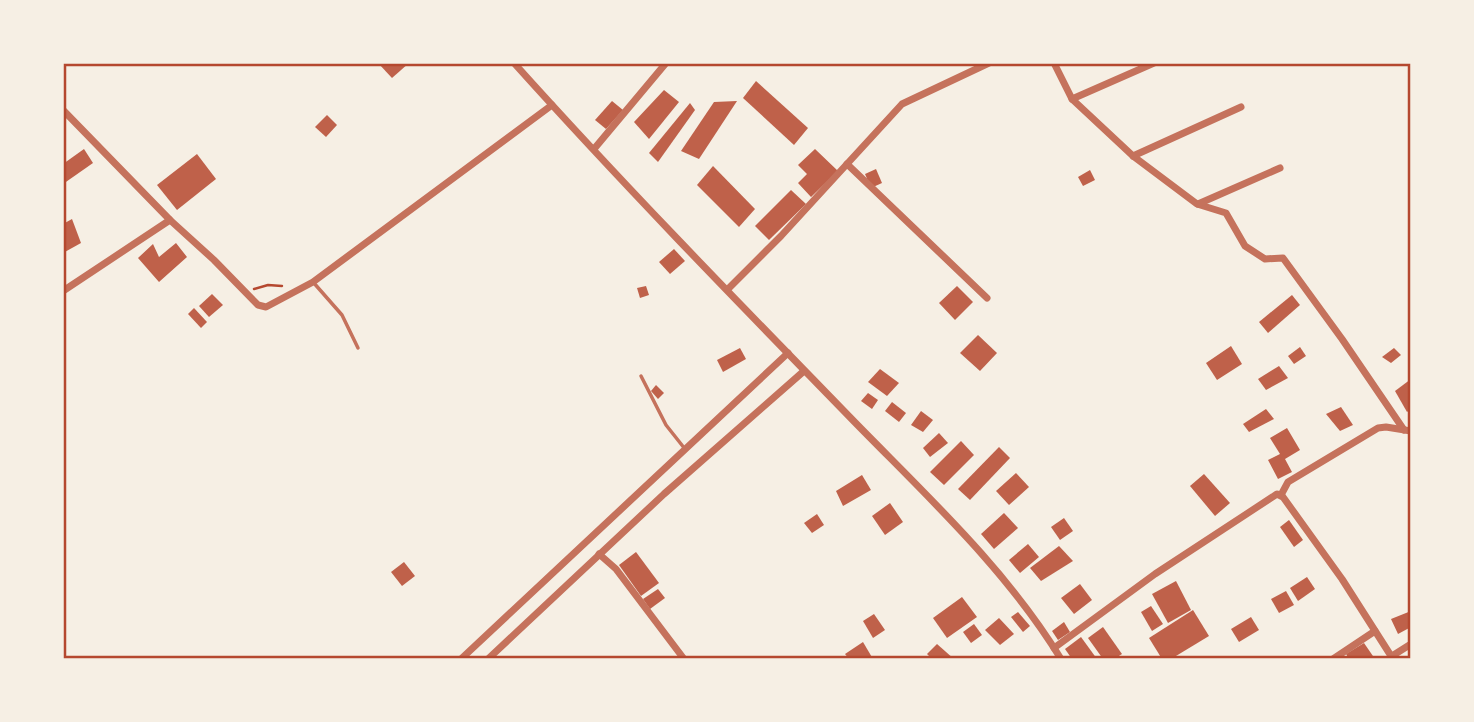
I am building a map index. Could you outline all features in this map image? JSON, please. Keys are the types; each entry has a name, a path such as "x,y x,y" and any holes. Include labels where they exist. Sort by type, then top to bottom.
{"street":[{"path":"514,63 804,371 970,541 1061,659"},
{"path":"594,149 666,63"},
{"path":"727,289 781,236 902,104 989,63"},
{"path":"1054,63 1072,99 1133,156 1198,204 1226,213 1245,246 1265,259 1283,258 1408,430"},
{"path":"1072,99 1154,63"},
{"path":"63,110 170,220 263,307 270,306 313,282 552,105"},
{"path":"1133,156 1241,107"},
{"path":"847,164 987,298"},
{"path":"1198,204 1280,168"},
{"path":"63,291 170,220"},
{"path":"461,659 788,353"},
{"path":"488,659 599,554 804,371"},
{"path":"1054,648 1155,573 1269,498 1281,495 1288,482 1378,429 1386,427 1408,430"},
{"path":"1281,495 1342,579 1392,658 1411,644"},
{"path":"599,554 616,569 684,659"},
{"path":"1333,659 1375,631"}],"lane":[{"path":"313,282 342,315 358,348"},
{"path":"641,376 666,425 685,449"}],"path":[{"path":"244,289 278,285 298,290"}],"building":[{"path":"378,63 409,63 392,78"},
{"path":"756,81 808,128 794,145 743,98"},
{"path":"664,90 679,102 649,139 634,122"},
{"path":"612,101 623,110 606,129 595,120"},
{"path":"737,101 699,159 681,151 714,102"},
{"path":"690,103 695,110 658,162 649,153"},
{"path":"327,115 337,125 326,137 315,127"},
{"path":"84,149 93,163 63,184 63,164"},
{"path":"815,149 838,171 811,197 798,183 807,174 798,165"},
{"path":"197,154 216,179 177,210 157,185"},
{"path":"713,166 755,209 739,227 697,185"},
{"path":"876,169 882,183 871,188 865,174"},
{"path":"1090,170 1095,180 1083,186 1078,177"},
{"path":"791,190 806,204 769,240 755,226"},
{"path":"72,219 81,243 63,253 63,224"},
{"path":"176,243 187,257 159,282 138,258 153,244 159,257"},
{"path":"674,249 685,261 670,274 659,262"},
{"path":"646,286 649,295 640,298 637,288"},
{"path":"957,286 973,302 955,320 939,303"},
{"path":"212,294 223,305 209,317 199,306"},
{"path":"1292,295 1300,305 1268,333 1259,322"},
{"path":"194,308 207,322 201,328 188,314"},
{"path":"978,335 997,353 980,371 960,353"},
{"path":"1231,346 1242,364 1217,380 1206,363"},
{"path":"1300,347 1306,356 1294,364 1288,356"},
{"path":"740,348 746,359 723,372 717,360"},
{"path":"1394,348 1401,355 1391,363 1382,357"},
{"path":"1279,366 1288,378 1266,390 1258,379"},
{"path":"880,369 899,383 887,396 868,382"},
{"path":"1411,379 1411,409 1407,412 1395,391"},
{"path":"656,385 664,393 658,399 651,391"},
{"path":"868,393 878,400 872,409 861,401"},
{"path":"892,402 906,413 899,422 885,411"},
{"path":"1341,407 1353,425 1340,431 1326,414"},
{"path":"1266,409 1274,419 1249,432 1243,424"},
{"path":"921,411 933,420 923,432 911,425"},
{"path":"1287,428 1300,450 1285,459 1292,472 1278,479 1268,460 1280,454 1270,438"},
{"path":"939,433 948,443 930,457 923,448"},
{"path":"961,441 974,455 944,485 930,472"},
{"path":"999,447 1010,458 970,500 958,489"},
{"path":"1016,473 1029,487 1009,505 996,491"},
{"path":"1204,474 1230,503 1215,516 1190,486"},
{"path":"862,475 871,490 843,506 836,491"},
{"path":"890,503 903,522 885,535 872,516"},
{"path":"1004,513 1018,528 994,549 981,534"},
{"path":"817,514 824,525 812,533 804,523"},
{"path":"1064,518 1073,531 1060,540 1051,527"},
{"path":"1289,520 1303,540 1294,547 1280,527"},
{"path":"1028,544 1039,557 1020,573 1009,560"},
{"path":"1059,546 1073,561 1041,581 1030,568"},
{"path":"636,552 659,583 641,596 619,565"},
{"path":"404,562 415,576 402,586 391,572"},
{"path":"1307,577 1315,589 1298,601 1290,588"},
{"path":"1176,581 1191,610 1168,623 1152,594"},
{"path":"1080,584 1092,600 1074,614 1061,598"},
{"path":"658,589 665,598 650,609 643,599"},
{"path":"1286,591 1294,605 1279,613 1271,599"},
{"path":"962,597 977,617 947,638 933,618"},
{"path":"1151,606 1163,624 1152,631 1141,612"},
{"path":"1193,610 1209,636 1171,659 1162,659 1149,638"},
{"path":"1411,611 1411,627 1398,634 1391,619"},
{"path":"1018,612 1030,626 1023,632 1011,617"},
{"path":"874,614 885,630 873,638 863,621"},
{"path":"1251,617 1259,630 1239,642 1231,629"},
{"path":"999,618 1014,634 1000,645 985,630"},
{"path":"1064,622 1070,632 1058,640 1052,631"},
{"path":"974,624 982,635 971,643 963,632"},
{"path":"1103,627 1122,654 1114,659 1103,659 1088,638"},
{"path":"1081,637 1097,659 1072,659 1065,649"},
{"path":"863,642 873,659 849,659 845,654"},
{"path":"1364,643 1375,659 1349,659 1346,654"},
{"path":"937,644 954,659 932,659 927,654"}]}
